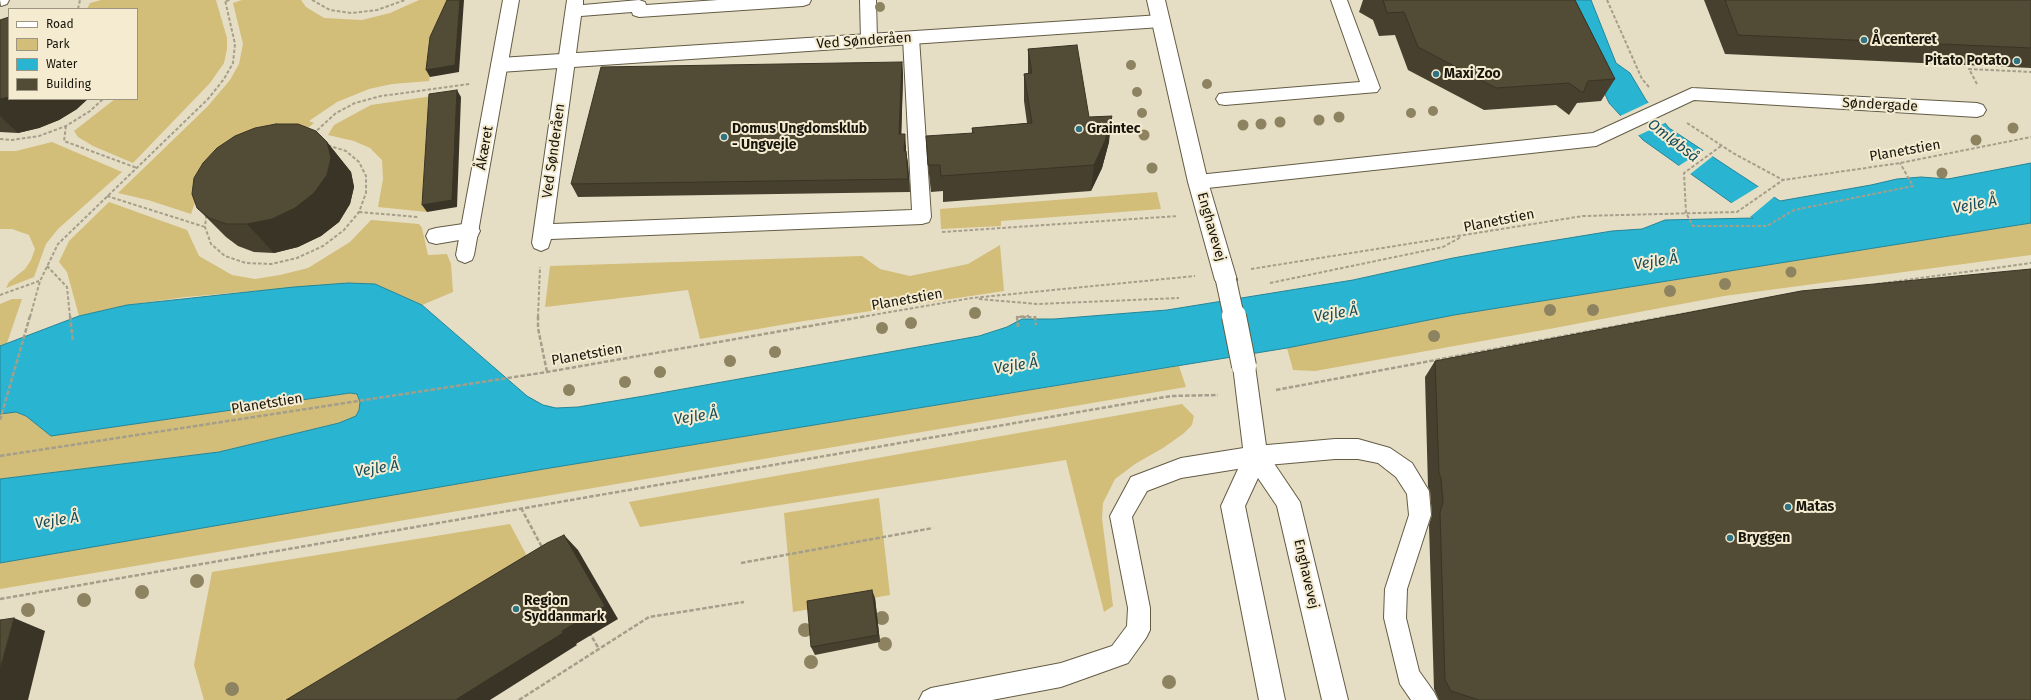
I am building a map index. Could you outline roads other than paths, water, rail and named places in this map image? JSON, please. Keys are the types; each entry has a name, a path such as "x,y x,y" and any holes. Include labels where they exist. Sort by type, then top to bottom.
{"main road":[{"name":"Enghavevej","path":"1156,0 1198,182 1226,280 1249,395 1256,456 1288,502 1299,543 1335,700"},
{"name":"Ved Sønderåen","path":"566,60 1161,21"},
{"path":"498,73 566,60"},
{"path":"436,236 470,231"},
{"path":"1256,456 1233,506 1272,700"}],"lane":[{"name":"Åkæret","path":"465,255 511,0"},
{"path":"574,5 639,6 639,11 803,0"},
{"path":"868,0 869,40"},
{"path":"1226,99 1371,88 1339,0"},
{"name":"Ved Sønderåen","path":"574,5 542,237 922,217 911,38"},
{"name":"Søndergade","path":"1198,182 1596,140 1692,94 1977,110"},
{"path":"931,700 1062,675 1120,655 1138,630 1139,608 1121,516 1140,484 1181,468 1256,456 1335,449 1358,449 1383,455 1404,470 1418,491 1420,515 1396,589 1395,618 1408,676 1426,700"}],"water":[{"path":"1562,0 1591,0 1616,63 1630,73 1646,100 1669,128 1780,201 1897,179 1921,177 1948,179 2031,163 2031,223 1454,315 1287,348 544,469 0,563 0,479 219,452 339,423 356,416 359,410 360,402 357,394 350,393 51,436 26,416 16,412 0,414 0,346 79,316 127,305 294,287 348,283 375,284 422,305 527,396 543,405 556,408 578,407 979,336 1007,327 1022,319 1054,319 1167,310 1353,280 1453,258 1520,246 1612,231 1642,229 1665,220 1753,218 1643,140 1609,103"}],"place":[{"name":"Å centeret","path":"1864,40"},
{"name":"Pitato Potato","path":"2017,61"},
{"name":"Maxi Zoo","path":"1436,74"},
{"name":"Graintec","path":"1079,129"},
{"name":"Domus Ungdomsklub - Ungvejle","path":"724,137"},
{"name":"Matas","path":"1788,507"},
{"name":"Bryggen","path":"1730,538"},
{"name":"Region Syddanmark","path":"516,609"}],"water label":[{"name":"Omløbså","path":"1673,141"},
{"name":"Vejle Å","path":"1975,205"},
{"name":"Vejle Å","path":"1656,262"},
{"name":"Vejle Å","path":"1336,314"},
{"name":"Vejle Å","path":"1016,366"},
{"name":"Vejle Å","path":"696,417"},
{"name":"Vejle Å","path":"377,469"},
{"name":"Vejle Å","path":"57,521"}]}
